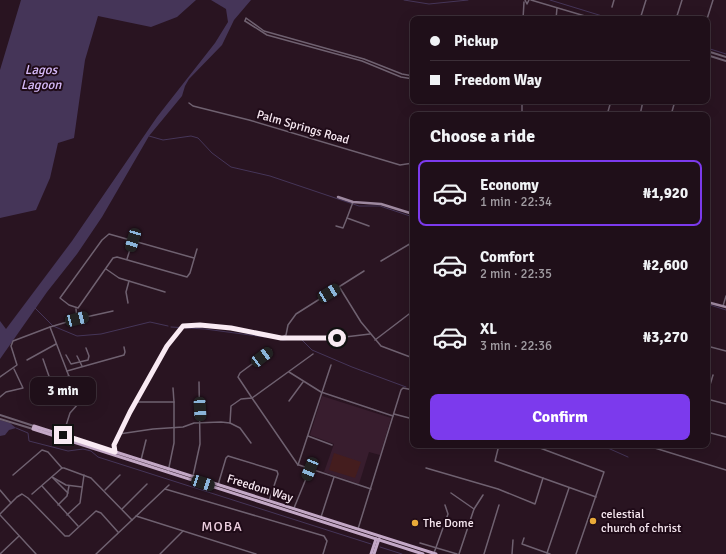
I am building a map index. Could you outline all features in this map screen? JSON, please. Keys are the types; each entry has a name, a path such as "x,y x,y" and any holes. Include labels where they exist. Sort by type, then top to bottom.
{"main road":[{"path":"338,197 353,203 381,204 410,213"},
{"path":"710,303 724,307"},
{"name":"Freedom Way","path":"33,428 63,435 168,470 193,476 423,554"},
{"name":"Freedom Way","path":"33,428 269,502"},
{"name":"Freedom Way","path":"293,510 321,517 358,529 378,538 435,554"},
{"path":"373,554 378,538"}],"street":[{"path":"612,7 614,0"},
{"path":"640,16 646,0"},
{"path":"677,16 682,0"},
{"path":"708,16 712,0"},
{"path":"523,16 524,1 530,1 585,16"},
{"path":"524,7 530,1"},
{"path":"557,16 558,8"},
{"path":"410,76 364,59 264,31 244,19 268,35 362,61 405,78 410,77"},
{"path":"710,52 726,57"},
{"path":"710,56 726,61"},
{"name":"Palm Springs Road","path":"189,103 193,106 249,120 400,165 410,163"},
{"path":"336,226 343,228 353,203"},
{"path":"347,218 369,226"},
{"path":"76,309 60,298 102,240 111,234 194,258"},
{"path":"127,259 133,240"},
{"path":"381,261 410,244"},
{"path":"77,319 76,309 115,258 127,259 185,277 190,273 197,249"},
{"path":"106,269 119,278 165,292"},
{"path":"284,337 288,325 296,314 364,271"},
{"path":"128,303 126,292 129,281"},
{"path":"340,287 375,340 384,349 410,357"},
{"path":"724,307 726,296"},
{"path":"0,377 14,369 17,363 11,346 13,341 50,327 112,310"},
{"path":"375,340 410,313"},
{"path":"115,452 114,445 118,434 135,402 167,346 183,326 216,326 281,338 328,339 370,334"},
{"path":"50,327 71,381 86,397 70,414 63,435"},
{"path":"27,360 56,344"},
{"path":"67,371 124,355 124,347"},
{"path":"710,347 726,351"},
{"path":"66,355 70,364 89,358 86,348"},
{"path":"271,350 240,373 238,377 298,465 371,488"},
{"path":"230,423 232,406 241,399 252,398 313,354"},
{"path":"77,356 82,366"},
{"path":"43,359 51,382"},
{"path":"298,465 331,365"},
{"path":"0,396 6,392 24,388 14,369"},
{"path":"288,372 322,392 393,416"},
{"path":"710,385 713,375"},
{"path":"39,387 69,376"},
{"path":"58,380 68,395 71,395 79,388"},
{"path":"193,476 200,444 201,423 199,382"},
{"path":"289,401 303,382"},
{"path":"168,470 174,443 173,388"},
{"path":"358,529 401,390 403,388 410,389"},
{"path":"710,400 726,404"},
{"path":"135,402 174,402"},
{"path":"394,414 410,418"},
{"path":"0,415 33,428"},
{"path":"0,418 33,428"},
{"path":"118,434 153,429 174,428 201,423 230,423 243,431 251,443"},
{"path":"710,433 726,437"},
{"path":"308,436 332,445"},
{"path":"141,460 146,440"},
{"path":"498,448 495,461 596,497"},
{"path":"540,448 604,472 576,554"},
{"path":"655,448 726,470"},
{"path":"13,475 42,450 48,452 62,468 84,474 92,478 132,520"},
{"path":"218,485 226,458 228,456 277,471 278,474 269,502"},
{"path":"32,494 62,468"},
{"path":"426,468 498,489 535,504 543,478"},
{"path":"293,510 310,469"},
{"path":"67,515 80,503 84,474"},
{"path":"105,490 120,475"},
{"path":"52,477 69,486 82,487"},
{"path":"52,477 68,494"},
{"path":"321,517 334,477"},
{"path":"122,509 147,484"},
{"path":"97,554 118,532 169,485"},
{"path":"42,486 78,527"},
{"path":"58,504 68,494 69,486"},
{"path":"547,553 569,488"},
{"path":"166,489 324,536 327,539 323,554"},
{"path":"0,490 11,503"},
{"path":"451,493 474,509"},
{"path":"36,554 0,514 20,495 24,495 65,536 69,536 93,513 98,511 118,532"},
{"path":"420,542 458,554 474,509 483,495"},
{"path":"435,554 436,547 448,514 445,505"},
{"path":"484,554 499,505"},
{"path":"136,516 256,554"},
{"path":"160,554 183,531"},
{"path":"0,554 19,536"},
{"path":"524,538 522,544 550,554"},
{"path":"512,554 513,540"}],"shaded area":[{"path":"322,396 391,418 380,455 369,452 359,484 324,472 334,444 310,435"},
{"path":"334,453 361,462 355,478 329,470"}],"water":[{"name":"Lagos Lagoon","path":"21,0 196,0 177,17 151,27 98,16 85,60 74,138 58,143 50,178 36,210 0,218 0,70"},
{"path":"211,0 251,0 234,20 222,45 189,79 182,96 149,136 102,217 77,254 47,292 0,359 0,321 6,329 72,241 157,117 215,43 228,22 226,9"},
{"path":"0,420 10,423 16,428 9,430 5,435 0,436"}],"waterway":[{"path":"404,0 429,4 468,0"},
{"path":"550,0 602,16"},
{"path":"710,49 726,54"},
{"path":"149,136 163,140 191,136 198,138 212,153 231,167 270,176 359,206 380,206 410,216"},
{"path":"710,305 726,310"},
{"path":"35,308 53,326 77,336 101,334 150,322 168,326"},
{"path":"171,327 205,329 265,337"},
{"path":"269,337 283,340 300,338 312,350 406,387"},
{"path":"16,428 28,433 29,441 68,451 83,449 91,451 98,457 371,544"},
{"path":"608,448 628,457"},
{"path":"380,547 402,554"}],"place":[{"name":"celestial church of christ","path":"593,521"},
{"name":"The Dome","path":"415,523"}],"district":[{"name":"MOBA","path":"222,526"}],"route":[{"path":"63,435 115,452 113,447 115,441 130,412 167,346 183,326 200,325 231,328 291,339 312,340 337,338"}]}
